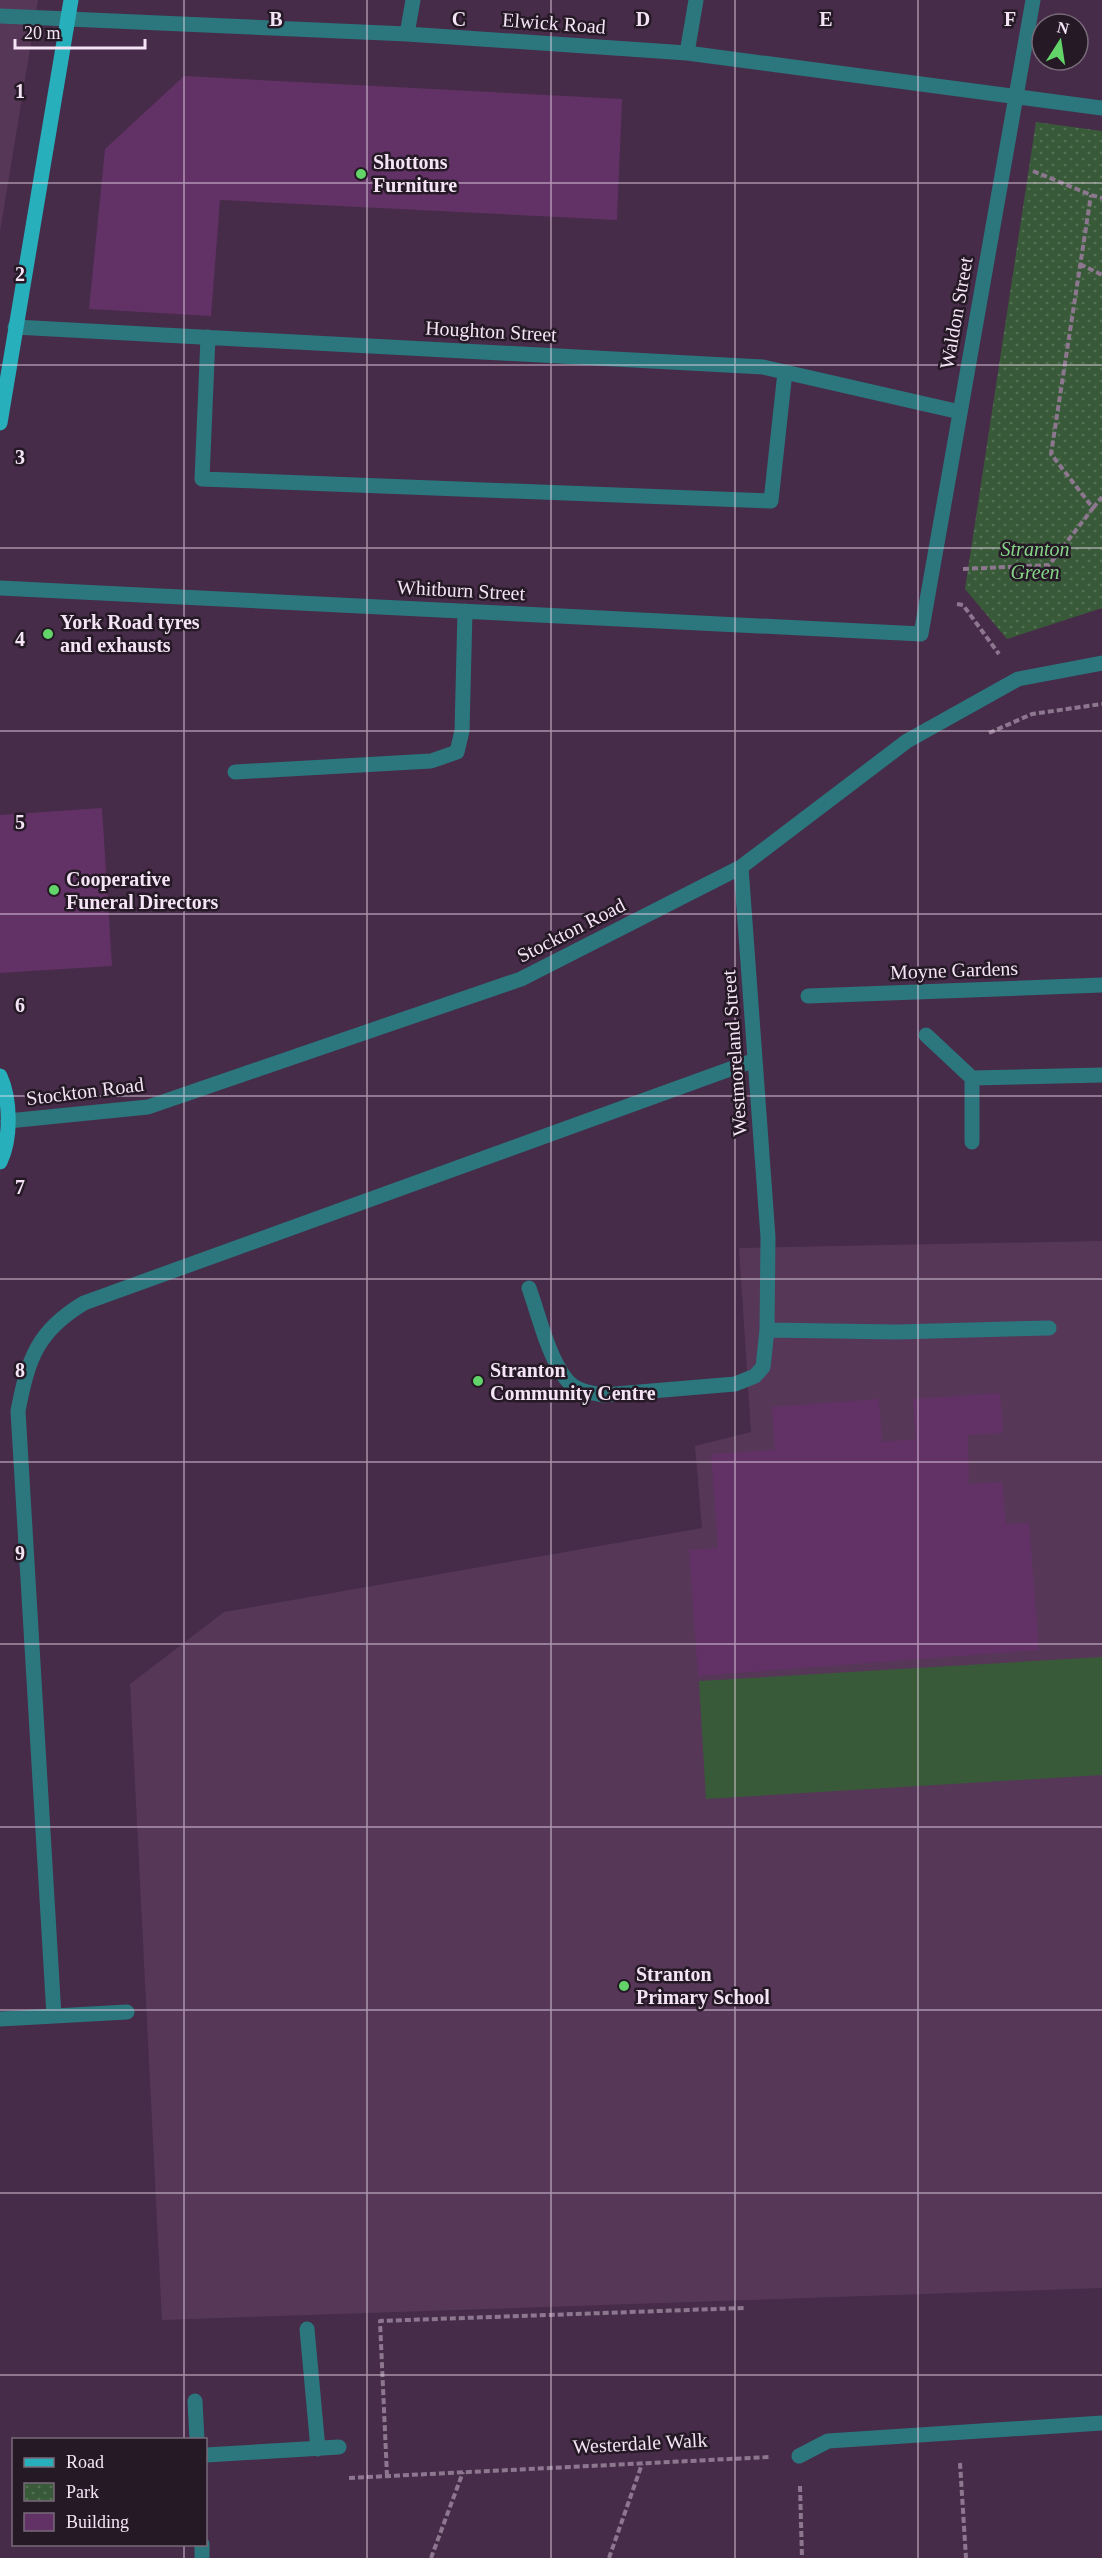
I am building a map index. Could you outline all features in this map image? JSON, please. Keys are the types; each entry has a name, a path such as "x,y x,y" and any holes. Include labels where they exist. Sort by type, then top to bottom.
{"main road":[{"path":"0,423 71,0"},
{"path":"0,1076 8,1121 0,1162"}],"street":[{"path":"407,34 412,0"},
{"path":"687,53 696,0"},
{"name":"Waldon Street","path":"921,634 1033,0"},
{"name":"Elwick Road","path":"0,16 407,34 687,53 1102,108"},
{"name":"Houghton Street","path":"15,327 762,367 960,412"},
{"path":"208,337 202,478 771,501 785,372"},
{"name":"Whitburn Street","path":"0,588 921,634"},
{"path":"236,772 431,761 458,752 462,731 465,611"},
{"name":"Stockton Road","path":"8,1121 148,1107 521,979 741,867 907,741 1018,679 1102,663"},
{"name":"Westmoreland Street","path":"529,1288 554,1357 567,1381 585,1392 604,1395 735,1384 755,1376 763,1367 767,1330 768,1236 741,867"},
{"name":"Moyne Gardens","path":"808,996 1102,985"},
{"path":"926,1035 972,1078 1102,1075"},
{"path":"54,2016 18,1411 26,1371 44,1335 62,1316 84,1303 755,1060"},
{"path":"972,1078 972,1142"},
{"path":"767,1330 896,1332 1049,1328"},
{"path":"0,2019 127,2012"},
{"path":"307,2329 318,2449"},
{"path":"195,2401 197,2438"},
{"path":"799,2456 828,2441 1102,2423"},
{"path":"207,2455 339,2447"}],"path":[{"path":"1005,159 1102,198"},
{"path":"1091,195 1051,454 1093,508"},
{"path":"1080,264 1102,275"},
{"path":"932,570 1049,565 1102,497"},
{"path":"927,597 963,606 1018,679 1032,714"},
{"path":"981,737 1032,714 1102,704"},
{"path":"387,2476 380,2321 744,2308"},
{"path":"958,2432 966,2558"},
{"name":"Westerdale Walk","path":"339,2447 340,2478 799,2456"},
{"path":"799,2456 802,2558"},
{"path":"609,2558 642,2464"},
{"path":"430,2558 463,2472"}],"shaded area":[{"path":"0,0 38,0 0,232"},
{"name":"Stranton Primary School","path":"1102,1241 1102,2288 162,2320 130,1684 224,1612 702,1528 695,1446 751,1432 739,1248"}],"green space":[{"name":"Stranton Green","path":"1036,122 1102,131 1102,608 1007,639 965,589"},
{"path":"1102,1657 1102,1775 706,1799 699,1681"}],"building":[{"name":"Shottons Furniture","path":"184,76 622,99 617,220 220,200 211,316 89,309 105,149"},
{"name":"Cooperative Funeral Directors","path":"102,808 112,966 0,973 0,815"},
{"path":"1000,1393 1003,1433 968,1435 969,1484 1002,1482 1006,1524 1029,1523 1039,1650 698,1676 689,1550 718,1548 711,1454 775,1450 772,1407 879,1399 882,1442 916,1439 913,1399"}],"place":[{"name":"Shottons Furniture","path":"361,174"},
{"name":"York Road tyres and exhausts","path":"48,634"},
{"name":"Cooperative Funeral Directors","path":"54,890"},
{"name":"Stranton Community Centre","path":"478,1381"},
{"name":"Stranton Primary School","path":"624,1986"}]}
